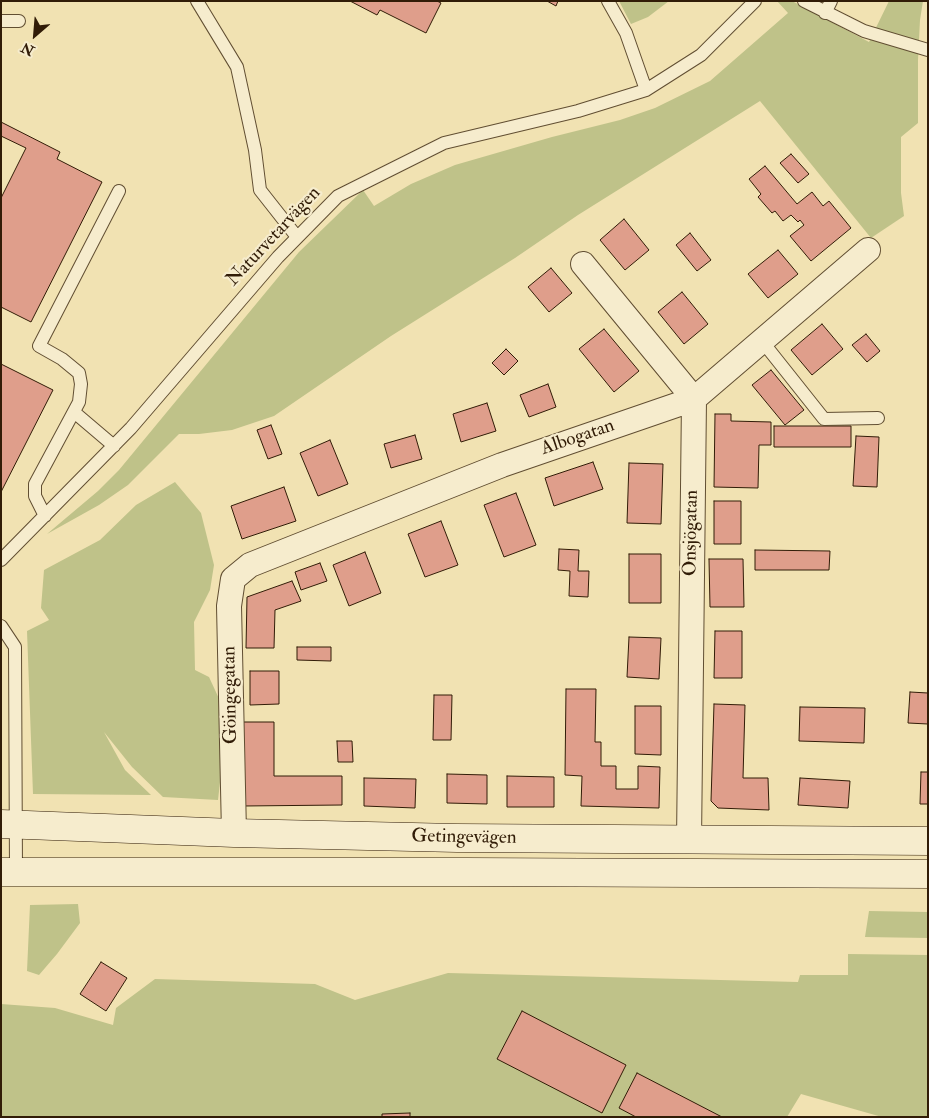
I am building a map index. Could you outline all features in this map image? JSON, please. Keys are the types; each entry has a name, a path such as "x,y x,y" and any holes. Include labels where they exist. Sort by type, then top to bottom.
{"main road":[{"name":"Getingevägen","path":"8,824 234,833 457,838 689,841 928,841"},
{"name":"Getingevägen","path":"9,872 928,874"}],"street":[{"name":"Albogatan","path":"250,565 502,465 694,399 868,250"},
{"path":"584,264 694,399"},
{"name":"Onsjögatan","path":"689,841 694,399"},
{"name":"Göingegatan","path":"234,833 229,606 233,579 250,565"}],"lane":[{"path":"197,1 237,67 255,150 260,190 297,237"},
{"path":"608,1 626,33 646,90"},
{"name":"Naturvetarvägen","path":"1,560 131,428 278,257 338,196 444,143 578,110 646,90 701,55 755,1"},
{"path":"804,1 864,31 928,50"},
{"path":"825,13 831,1"},
{"path":"1,21 19,21"},
{"path":"45,516 35,496 35,484 74,412 81,394 79,373 62,359 39,346 119,191"},
{"path":"762,340 824,419 878,418"},
{"path":"74,412 114,446"},
{"path":"1,626 15,647 8,824 9,872"}],"green space":[{"path":"619,1 669,1 648,17 631,24"},
{"path":"777,1 792,1 869,42 889,1 923,1 918,60 918,123 901,137 901,193 904,216 871,238 760,101 578,215 515,258 391,336 274,416 232,430 199,434 179,434 128,485 99,505 47,534 98,491 119,470 299,252 363,190 374,206 411,184 455,165 620,120 655,108 710,81 788,13"},
{"path":"175,482 201,513 214,565 210,590 194,622 195,670 209,677 221,703 221,773 218,800 163,797 132,767 104,732 125,770 151,795 33,794 27,631 49,620 41,608 44,570 100,540 136,505"},
{"path":"78,904 80,923 57,954 39,975 27,971 30,905"},
{"path":"869,911 928,912 928,938 865,937"},
{"path":"848,954 928,955 928,1117 882,1117 801,1094 787,1117 1,1117 1,1004 55,1008 113,1025 116,1008 155,979 315,984 355,1000 448,973 798,982 800,975 848,975"}],"building":[{"path":"350,1 437,1 441,3 426,33 380,10 377,15"},
{"path":"547,1 558,1 556,6"},
{"path":"1,122 60,152 57,159 102,182 31,322 1,307 1,198 26,148 1,136"},
{"path":"791,154 809,174 798,183 780,163"},
{"path":"765,166 797,204 812,192 823,206 829,201 851,228 811,261 790,236 804,225 800,220 798,222 791,215 783,221 775,211 772,213 758,197 761,194 749,179"},
{"path":"624,219 649,250 625,270 600,240"},
{"path":"690,233 711,260 697,271 676,245"},
{"path":"778,250 798,274 768,298 748,274"},
{"path":"551,268 572,293 549,312 528,287"},
{"path":"682,292 708,324 684,344 658,312"},
{"path":"822,324 843,349 812,375 791,350"},
{"path":"604,329 639,371 614,392 579,349"},
{"path":"866,334 880,351 867,362 852,345"},
{"path":"506,349 518,361 504,375 492,363"},
{"path":"1,364 53,390 1,492"},
{"path":"771,370 804,410 785,425 752,385"},
{"path":"548,384 556,407 529,417 520,395"},
{"path":"487,403 496,431 461,442 453,414"},
{"path":"715,414 731,414 731,421 771,422 771,445 759,445 758,488 714,487"},
{"path":"271,425 282,454 268,459 257,430"},
{"path":"774,426 851,426 851,447 774,447"},
{"path":"415,435 422,459 391,468 384,444"},
{"path":"856,436 879,437 877,487 853,486"},
{"path":"330,440 348,484 318,496 300,453"},
{"path":"593,462 603,489 554,506 545,478"},
{"path":"629,463 663,464 661,524 627,523"},
{"path":"284,487 296,521 242,539 231,506"},
{"path":"516,493 536,545 504,557 484,505"},
{"path":"714,501 741,501 741,544 714,544"},
{"path":"441,521 458,565 425,577 408,534"},
{"path":"559,549 579,550 578,571 589,571 588,597 569,596 570,571 558,570"},
{"path":"755,550 830,551 829,570 755,570"},
{"path":"365,552 381,593 349,606 333,565"},
{"path":"629,554 661,554 661,603 629,603"},
{"path":"709,559 743,559 744,607 710,607"},
{"path":"320,563 327,581 301,590 295,572"},
{"path":"292,581 301,601 275,610 274,648 246,648 247,597"},
{"path":"715,631 742,631 742,678 714,678"},
{"path":"629,637 661,638 659,679 627,677"},
{"path":"297,647 331,647 331,661 297,660"},
{"path":"250,671 279,671 279,704 250,705"},
{"path":"566,689 596,689 595,742 601,742 601,766 616,766 616,789 638,789 638,766 660,767 659,808 581,806 582,776 565,775"},
{"path":"910,692 928,693 928,724 908,723"},
{"path":"434,695 452,695 451,740 433,740"},
{"path":"714,704 745,705 743,778 768,778 769,810 718,808 711,801"},
{"path":"635,706 661,706 661,755 635,754"},
{"path":"800,707 865,708 864,743 799,741"},
{"path":"243,722 274,722 274,776 342,776 342,805 243,806"},
{"path":"337,741 352,741 353,762 338,762"},
{"path":"921,772 928,772 928,804 920,804"},
{"path":"447,774 487,775 487,804 447,803"},
{"path":"507,776 554,777 554,807 507,807"},
{"path":"364,778 416,779 415,808 364,806"},
{"path":"800,778 850,781 848,808 798,805"},
{"path":"101,962 127,978 106,1011 80,994"},
{"path":"522,1011 626,1065 602,1113 497,1059"},
{"path":"637,1073 722,1117 636,1117 619,1108"},
{"path":"410,1113 410,1117 382,1117 382,1114"}]}
